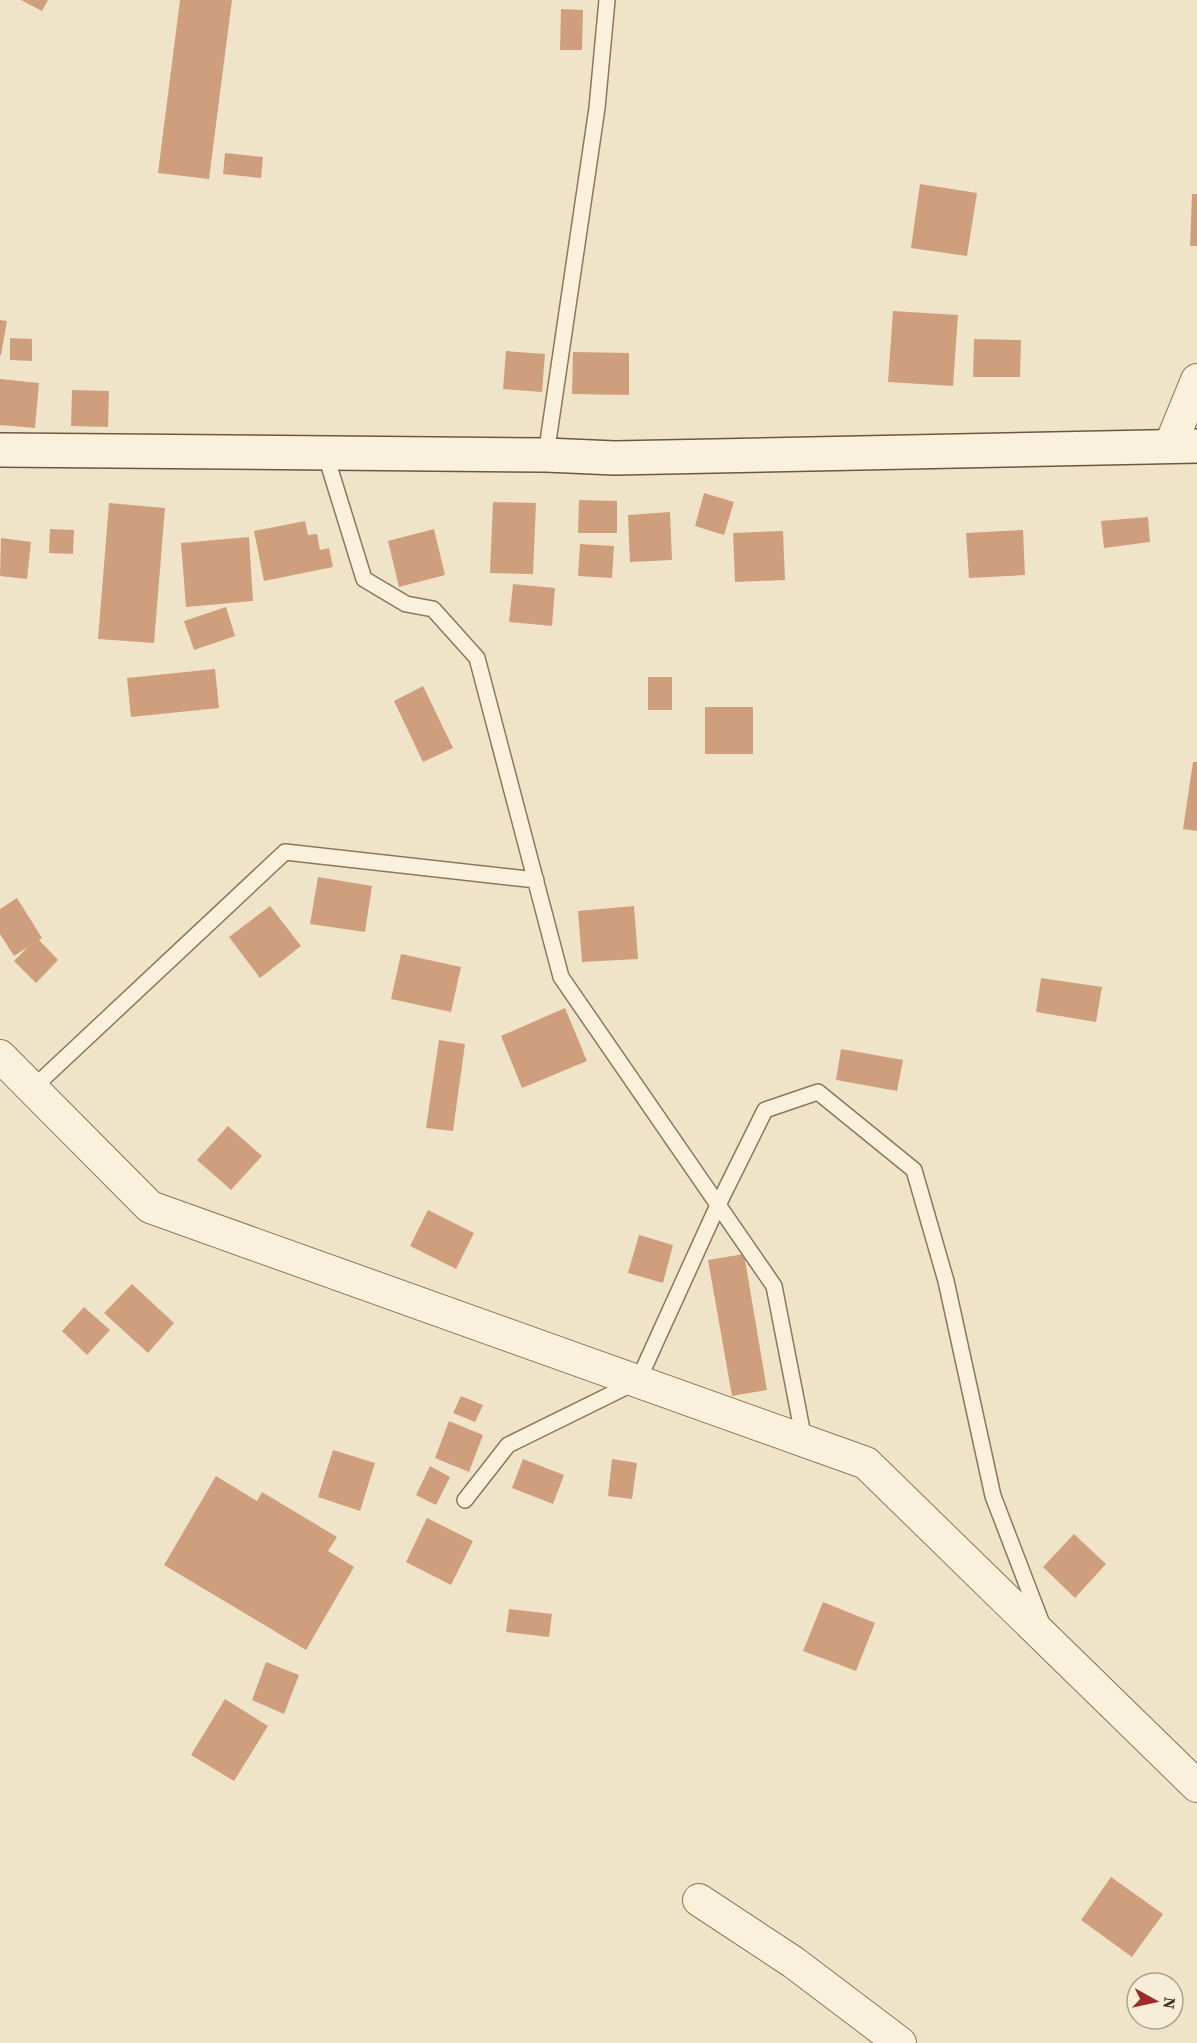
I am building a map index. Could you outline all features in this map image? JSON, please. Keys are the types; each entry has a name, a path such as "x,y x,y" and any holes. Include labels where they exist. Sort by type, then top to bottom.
{"main road":[{"path":"0,450 546,455 627,458 1184,446"}],"street":[{"path":"1184,446 1197,380"},
{"path":"0,1056 150,1207 866,1463 1197,1786"},
{"path":"699,1900 793,1962 900,2043"}],"lane":[{"path":"546,455 597,108 607,0"},
{"path":"325,453 364,579 406,604 433,609 477,657 561,977 774,1286 804,1440"},
{"path":"32,1089 285,852 536,880"},
{"path":"465,1500 508,1445 638,1381 718,1205 765,1110 818,1092 914,1170 946,1281 993,1496 1048,1640"}],"building":[{"path":"21,0 48,0 42,11"},
{"path":"180,0 232,0 209,179 158,173"},
{"path":"561,9 583,10 582,50 560,50"},
{"path":"225,153 263,157 261,178 223,174"},
{"path":"920,184 977,193 967,256 911,248"},
{"path":"1192,194 1197,194 1197,246 1190,246"},
{"path":"893,311 958,315 953,386 888,382"},
{"path":"0,320 7,321 1,355 0,355"},
{"path":"10,338 32,339 32,361 10,360"},
{"path":"974,339 1021,340 1020,377 973,377"},
{"path":"506,351 545,354 542,392 503,389"},
{"path":"573,352 629,353 629,395 572,394"},
{"path":"0,379 39,383 35,428 0,425"},
{"path":"72,390 109,391 108,427 71,426"},
{"path":"704,493 734,502 724,535 695,526"},
{"path":"579,500 617,501 617,533 578,533"},
{"path":"493,502 536,503 533,574 490,573"},
{"path":"109,503 165,508 154,643 98,639"},
{"path":"670,512 672,560 630,562 628,515"},
{"path":"1148,517 1150,542 1104,548 1101,521"},
{"path":"305,521 308,535 317,534 320,550 329,548 333,567 264,581 254,531"},
{"path":"50,529 74,530 73,554 49,553"},
{"path":"434,529 445,575 399,587 388,541"},
{"path":"1023,530 1025,575 969,578 966,533"},
{"path":"783,531 785,580 735,582 733,533"},
{"path":"249,537 253,601 186,607 181,543"},
{"path":"1,538 31,542 27,579 0,576"},
{"path":"580,544 614,546 612,578 578,576"},
{"path":"513,584 555,588 552,626 509,622"},
{"path":"226,607 235,636 194,650 184,621"},
{"path":"215,669 219,708 131,717 127,678"},
{"path":"648,677 672,677 672,710 648,710"},
{"path":"423,686 453,748 423,762 394,701"},
{"path":"705,707 753,707 753,754 705,754"},
{"path":"1193,762 1197,762 1197,831 1183,829"},
{"path":"318,877 372,886 365,932 310,924"},
{"path":"17,898 42,938 39,940 58,960 36,983 14,961 28,947 14,956 0,934 0,909"},
{"path":"270,906 301,946 260,978 229,937"},
{"path":"634,906 638,959 582,962 578,911"},
{"path":"401,954 461,967 451,1012 391,999"},
{"path":"1041,978 1102,987 1096,1022 1036,1012"},
{"path":"565,1008 587,1061 522,1088 501,1036"},
{"path":"439,1040 465,1044 453,1131 426,1128"},
{"path":"841,1049 903,1060 897,1091 836,1080"},
{"path":"228,1126 262,1156 231,1190 197,1160"},
{"path":"428,1210 474,1233 456,1269 410,1246"},
{"path":"639,1235 673,1245 663,1283 628,1273"},
{"path":"744,1254 767,1390 732,1396 708,1260"},
{"path":"132,1284 174,1323 148,1353 104,1313"},
{"path":"84,1307 110,1330 87,1355 62,1331"},
{"path":"461,1396 483,1405 475,1422 453,1413"},
{"path":"449,1421 483,1435 469,1472 435,1458"},
{"path":"333,1450 375,1463 360,1511 318,1497"},
{"path":"523,1459 564,1475 553,1504 512,1488"},
{"path":"612,1459 637,1463 632,1499 608,1496"},
{"path":"430,1466 450,1477 436,1505 416,1495"},
{"path":"216,1476 257,1501 262,1492 337,1537 328,1551 354,1567 306,1650 164,1565"},
{"path":"427,1518 473,1541 451,1585 406,1562"},
{"path":"1074,1534 1106,1564 1075,1598 1043,1567"},
{"path":"823,1602 875,1623 856,1671 803,1651"},
{"path":"509,1609 552,1614 549,1637 506,1632"},
{"path":"266,1662 299,1675 284,1714 252,1700"},
{"path":"225,1699 268,1726 234,1781 191,1755"},
{"path":"1111,1877 1163,1914 1132,1957 1081,1920"}]}
